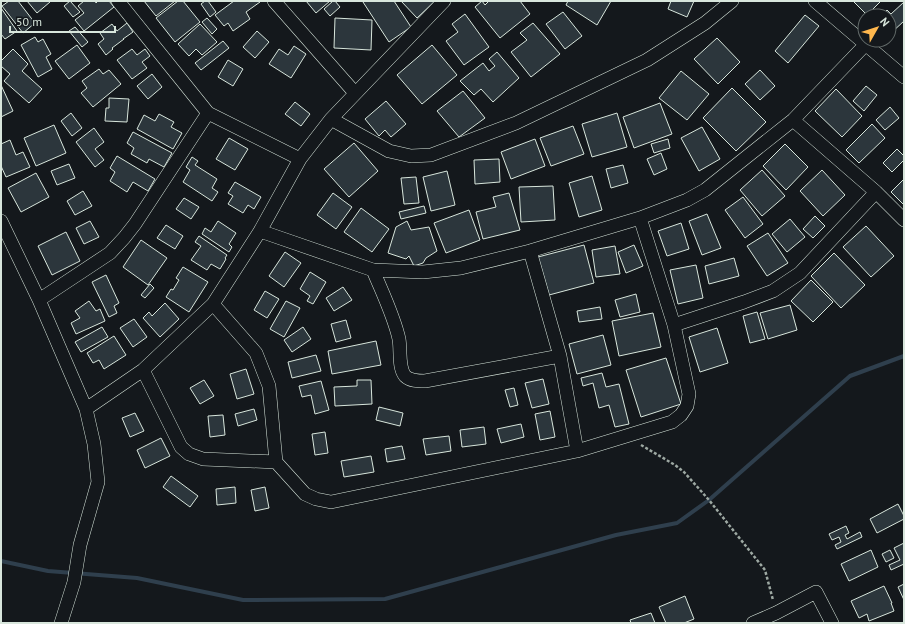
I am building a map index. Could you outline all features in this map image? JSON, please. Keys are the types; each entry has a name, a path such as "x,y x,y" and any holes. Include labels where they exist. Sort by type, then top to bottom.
{"street":[{"path":"118,1 208,113 300,159"},
{"path":"274,1 355,94"},
{"path":"86,409 144,370 213,304 260,230 300,159 331,119 444,1"},
{"path":"331,119 389,151 411,156 431,156 516,123 647,60 705,23 732,1"},
{"path":"815,1 857,36"},
{"path":"260,230 373,270 423,272 461,268 530,251 640,218 687,200 705,190 793,120 862,48"},
{"path":"871,48 904,76"},
{"path":"39,300 110,253 124,238 135,224 208,113"},
{"path":"793,120 876,192 904,220"},
{"path":"674,325 773,291 800,273 876,192"},
{"path":"213,304 256,353 269,386 276,462 305,494 316,499 332,502 577,450 672,422 681,415 687,406 689,394 674,325 640,218"},
{"path":"1,220 39,300 86,409 94,444 98,482 80,545 74,582 61,623"},
{"path":"530,251 560,356 577,450"},
{"path":"373,270 386,301 399,340 402,371 405,376 410,379 425,382 560,356"},
{"path":"144,370 181,447 190,454 203,459 276,462"},
{"path":"753,623 816,592 832,623"}],"path":[{"path":"626,436 675,465 684,472 709,500 765,570 776,613"}],"building":[{"path":"9,1 18,1 35,23 23,33 2,6"},
{"path":"27,1 49,1 50,2 37,13"},
{"path":"70,1 80,12 73,17 64,6"},
{"path":"84,1 95,1 96,3 98,1 109,1 114,7 84,31 75,20 84,13 78,6"},
{"path":"144,1 175,1 156,16"},
{"path":"178,1 183,1 200,22 175,42 156,18"},
{"path":"208,1 216,12 210,17 201,4"},
{"path":"234,1 260,2 246,12 250,19 233,31 228,23 224,26 215,15"},
{"path":"306,1 330,1 316,13"},
{"path":"335,1 340,7 330,16 324,9"},
{"path":"394,1 411,27 389,42 363,2"},
{"path":"401,1 435,1 417,18"},
{"path":"482,1 485,5 489,1 520,1 530,14 500,38 475,7"},
{"path":"568,1 611,1 597,25 566,5"},
{"path":"671,1 694,1 687,17 668,9"},
{"path":"881,1 874,8 860,8 854,2"},
{"path":"904,2 904,21 897,27 897,8"},
{"path":"1,8 17,31 5,39 1,34"},
{"path":"563,12 582,36 565,49 546,24"},
{"path":"465,14 489,47 464,65 446,41 458,32 452,24"},
{"path":"805,15 819,26 788,63 775,51"},
{"path":"207,18 217,29 212,34 202,22"},
{"path":"335,18 372,20 371,50 334,48"},
{"path":"127,23 133,32 112,48 113,49 106,55 98,44 104,39 100,33 112,24 117,31"},
{"path":"533,23 560,54 531,77 511,52 527,40 520,33"},
{"path":"200,24 217,42 202,55 196,49 189,56 178,44"},
{"path":"75,27 88,42 82,47 69,31"},
{"path":"257,31 269,42 255,58 243,47"},
{"path":"35,37 38,42 43,39 51,54 46,57 52,69 38,77 21,45"},
{"path":"717,38 740,62 718,84 694,59"},
{"path":"223,41 229,48 201,70 195,63"},
{"path":"77,45 90,63 69,79 55,61"},
{"path":"432,45 457,75 422,104 397,75"},
{"path":"294,46 306,54 291,78 269,64 279,49 288,55"},
{"path":"13,49 28,64 22,71 42,89 29,103 4,81 10,74 1,66 1,61"},
{"path":"132,49 137,55 145,49 150,56 142,62 147,68 132,79 117,60"},
{"path":"497,52 519,78 493,102 481,89 474,95 460,81 483,63 489,71 495,66 489,59"},
{"path":"228,60 243,69 233,86 218,77"},
{"path":"99,69 103,74 109,70 121,84 93,107 81,93 87,88 82,81"},
{"path":"760,70 775,86 760,100 745,84"},
{"path":"681,71 709,94 687,120 659,98"},
{"path":"152,74 162,87 148,99 137,86"},
{"path":"1,85 13,111 1,117"},
{"path":"866,86 877,95 864,111 853,101"},
{"path":"732,88 766,122 736,151 703,118"},
{"path":"836,89 862,116 842,137 815,111"},
{"path":"463,91 485,118 459,137 437,111"},
{"path":"109,98 129,99 127,122 105,121 106,108 109,108"},
{"path":"386,101 406,124 391,137 385,130 379,136 365,119"},
{"path":"295,102 310,114 301,126 285,114"},
{"path":"660,103 672,134 634,148 623,117"},
{"path":"890,107 899,118 885,130 876,120"},
{"path":"71,113 82,128 72,136 61,121"},
{"path":"617,113 627,147 592,157 582,124"},
{"path":"159,114 174,122 171,127 182,133 173,149 137,129 144,115 155,121"},
{"path":"872,124 885,138 859,163 846,150"},
{"path":"54,125 66,153 36,166 24,138"},
{"path":"573,126 584,154 551,166 540,138"},
{"path":"702,127 720,159 699,171 681,138"},
{"path":"94,128 104,142 95,149 104,160 95,167 76,142"},
{"path":"133,132 172,153 164,167 149,159 147,163 131,154 134,148 127,143"},
{"path":"229,138 248,149 235,170 216,159"},
{"path":"535,139 545,166 511,179 501,152"},
{"path":"668,139 670,148 654,153 651,144"},
{"path":"10,140 16,155 23,152 30,167 6,177 1,166 1,144"},
{"path":"354,143 378,171 349,197 324,169"},
{"path":"785,144 808,167 786,190 763,166"},
{"path":"897,149 904,156 904,160 892,172 883,163"},
{"path":"661,153 667,169 654,175 647,159"},
{"path":"117,156 155,179 148,191 133,182 127,192 110,181 115,172 110,168"},
{"path":"192,157 198,161 195,165 217,179 212,188 218,192 212,201 183,182 190,170 186,167"},
{"path":"499,159 500,182 475,184 474,160"},
{"path":"69,164 75,178 57,185 51,171"},
{"path":"623,165 628,183 611,188 606,169"},
{"path":"762,170 785,196 762,216 740,190"},
{"path":"822,170 845,195 823,216 800,191"},
{"path":"447,171 455,205 431,211 423,177"},
{"path":"36,173 49,197 21,212 8,188"},
{"path":"592,176 602,210 579,217 569,183"},
{"path":"416,177 419,203 404,204 401,178"},
{"path":"904,179 904,205 891,192"},
{"path":"235,182 261,197 254,209 248,205 243,213 228,204 233,196 228,193"},
{"path":"553,186 555,220 521,222 519,187"},
{"path":"83,191 92,206 75,215 67,201"},
{"path":"333,193 352,207 336,229 317,215"},
{"path":"509,193 520,230 483,239 476,212 496,207 493,197"},
{"path":"743,197 763,224 745,238 725,210"},
{"path":"184,198 199,207 191,219 176,209"},
{"path":"424,206 426,213 401,219 399,212"},
{"path":"361,208 389,229 372,252 344,232"},
{"path":"469,210 480,240 446,253 434,223"},
{"path":"707,214 721,248 702,255 689,221"},
{"path":"815,216 825,226 813,238 803,229"},
{"path":"790,219 805,237 787,252 772,234"},
{"path":"90,221 99,237 84,244 76,228"},
{"path":"218,221 236,233 229,244 232,247 229,252 202,234 205,228 211,232"},
{"path":"407,221 411,230 429,227 437,251 426,258 423,263 414,266 409,256 406,259 388,253 396,227"},
{"path":"681,223 689,249 667,256 658,231"},
{"path":"166,225 183,236 175,249 157,238"},
{"path":"866,226 894,256 871,277 843,247"},
{"path":"66,232 80,261 52,275 38,246"},
{"path":"768,233 788,263 767,276 747,246"},
{"path":"199,236 227,255 220,269 211,264 207,270 191,260 201,246 195,242"},
{"path":"141,240 167,258 148,285 123,267"},
{"path":"584,245 594,283 549,295 538,257"},
{"path":"634,245 643,266 626,273 618,252"},
{"path":"615,246 620,274 596,277 592,250"},
{"path":"285,252 301,263 284,287 269,276"},
{"path":"834,253 865,285 841,308 811,276"},
{"path":"734,258 739,276 709,284 705,266"},
{"path":"696,265 703,298 678,304 670,270"},
{"path":"183,267 208,282 189,312 166,297 171,289 173,290 179,280 176,278"},
{"path":"310,272 326,282 313,304 307,301 310,296 300,289"},
{"path":"106,275 119,303 114,306 117,313 109,317 92,282"},
{"path":"811,280 833,302 813,322 791,301"},
{"path":"150,284 154,288 145,298 141,295"},
{"path":"343,287 352,300 334,311 326,298"},
{"path":"265,291 279,299 267,318 254,310"},
{"path":"636,294 640,312 620,317 615,300"},
{"path":"89,301 96,311 100,309 105,321 76,334 71,323 80,318 75,311"},
{"path":"286,301 300,308 284,337 270,329"},
{"path":"165,303 179,319 160,337 143,318 149,312 152,316"},
{"path":"790,305 797,330 768,339 760,313"},
{"path":"600,307 602,319 579,322 577,311"},
{"path":"757,312 765,339 750,343 743,316"},
{"path":"653,313 661,347 619,356 612,321"},
{"path":"134,319 147,337 133,347 120,328"},
{"path":"346,320 351,338 336,342 331,324"},
{"path":"102,327 108,337 81,352 75,342"},
{"path":"303,327 311,339 292,352 284,340"},
{"path":"717,328 728,363 700,372 689,337"},
{"path":"603,335 611,365 577,374 569,344"},
{"path":"114,336 126,355 104,369 99,360 93,363 87,353"},
{"path":"376,341 381,365 332,374 328,351"},
{"path":"316,355 321,371 292,378 288,362"},
{"path":"666,358 681,404 641,417 626,370"},
{"path":"246,369 254,394 237,399 230,374"},
{"path":"602,373 606,387 619,384 629,424 615,427 609,405 599,408 593,383 583,386 581,378"},
{"path":"543,379 549,404 532,408 525,383"},
{"path":"204,380 214,396 200,404 190,388"},
{"path":"357,380 371,380 372,404 335,406 334,387 357,386"},
{"path":"321,381 329,410 315,414 311,395 302,397 299,386"},
{"path":"514,388 518,405 510,407 505,390"},
{"path":"379,407 403,413 400,426 376,420"},
{"path":"254,409 257,420 238,426 235,414"},
{"path":"550,411 555,437 540,440 535,414"},
{"path":"135,413 144,431 130,437 122,418"},
{"path":"223,415 225,435 210,437 208,416"},
{"path":"521,424 524,437 501,443 497,429"},
{"path":"484,427 486,444 462,447 460,430"},
{"path":"325,432 328,453 315,455 312,434"},
{"path":"449,436 451,451 426,455 423,439"},
{"path":"161,438 170,456 145,468 137,450"},
{"path":"402,446 405,459 387,462 385,449"},
{"path":"371,456 374,472 344,477 341,461"},
{"path":"171,476 198,496 190,507 163,487"},
{"path":"235,487 236,503 217,505 216,489"},
{"path":"265,487 269,508 255,511 251,490"},
{"path":"898,504 904,519 877,533 870,519"},
{"path":"846,526 849,533 845,535 847,539 860,532 862,537 837,549 835,545 841,542 839,537 832,540 829,534"},
{"path":"904,543 904,564 891,570 889,565 900,560 894,548"},
{"path":"871,550 878,567 849,581 841,564"},
{"path":"890,550 894,558 886,562 882,554"},
{"path":"904,584 904,600 898,587"},
{"path":"884,586 894,611 869,621 867,614 859,618 851,601"},
{"path":"685,596 694,619 684,623 666,623 659,607"},
{"path":"651,613 655,623 631,623 630,620"}],"waterway":[{"path":"1,561 48,571 137,578 243,600 385,599 616,535 677,523 709,500 850,376 904,356"}]}
